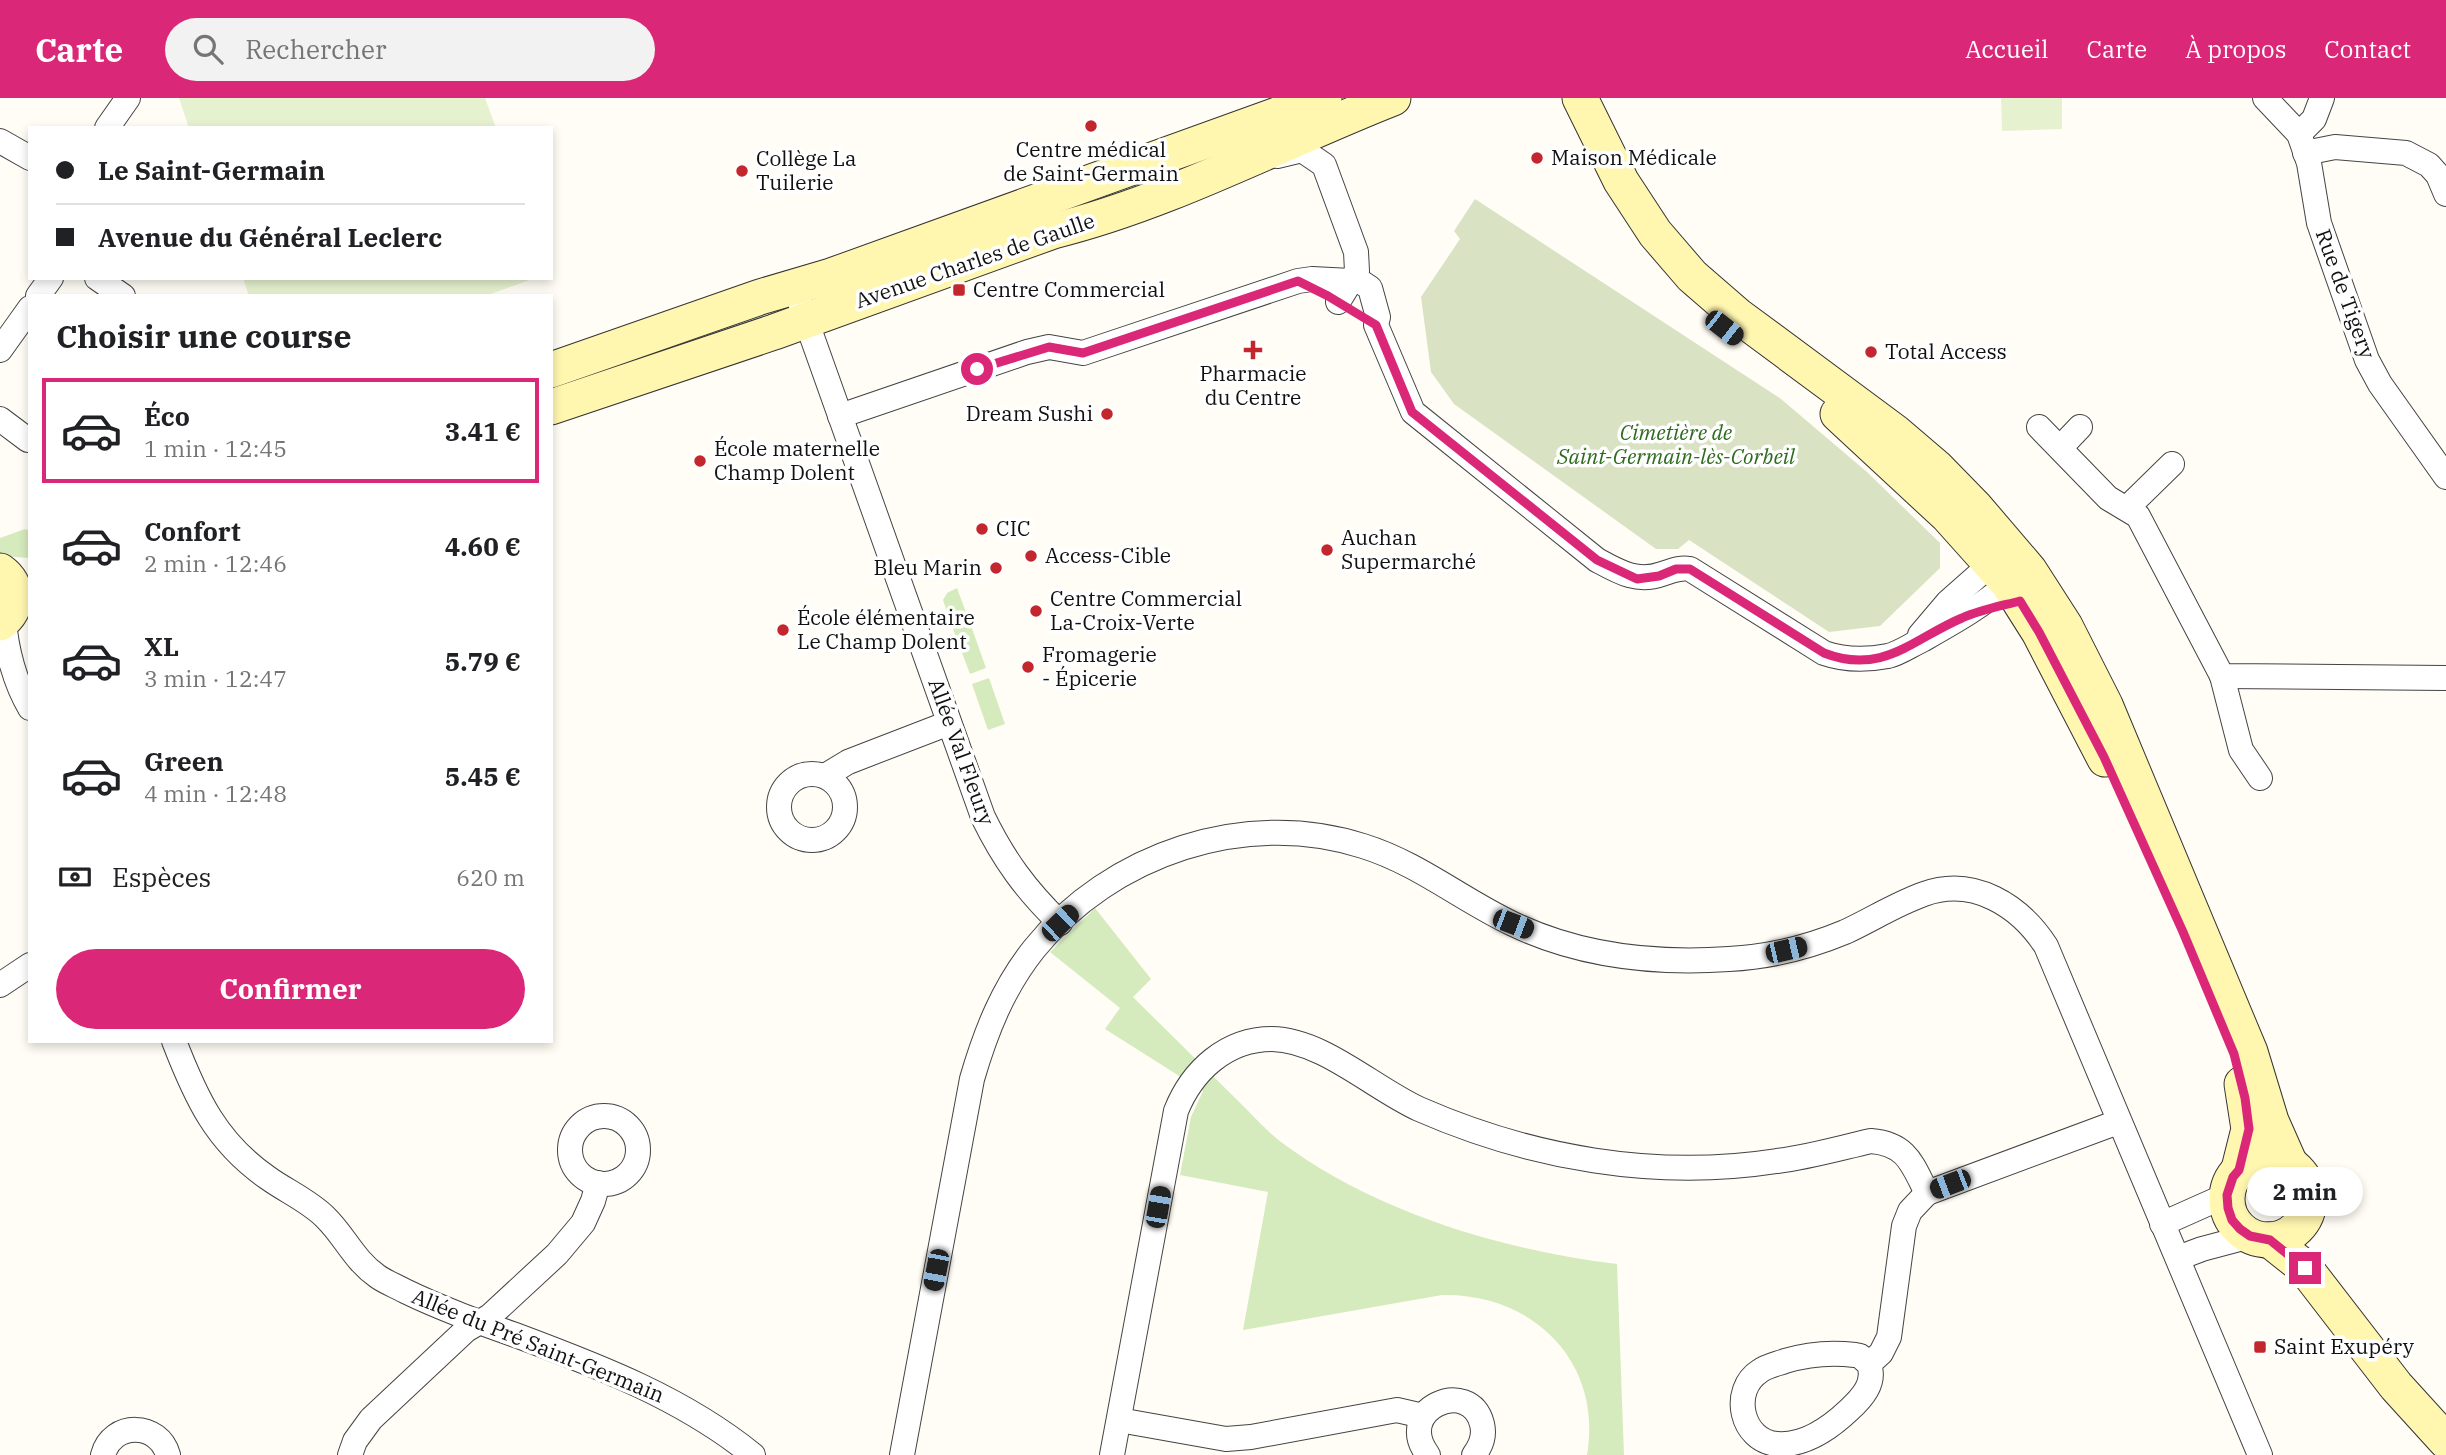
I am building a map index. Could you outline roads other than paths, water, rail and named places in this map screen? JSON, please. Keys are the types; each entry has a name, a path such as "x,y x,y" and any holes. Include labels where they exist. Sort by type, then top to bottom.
{"main road":[{"name":"Avenue Charles de Gaulle","path":"553,369 794,287 1324,98"},
{"name":"Avenue Charles de Gaulle","path":"553,406 806,320 1053,231 1091,221 1226,169 1393,98"},
{"path":"1562,98 1608,191 1641,243 1677,285 1724,328 1842,416 2002,568 2029,570 2065,626 2105,705 2250,1052 2271,1121 2290,1164"},
{"path":"1580,98 1621,181 1655,233 1692,276 1737,315 1895,432 1952,484 2039,632 2104,757 2183,932 2234,1054 2245,1098 2249,1129 2228,1208 2232,1220 2240,1229 2260,1238 2305,1268 2396,1386 2446,1441"},
{"path":"1724,328 1784,360 1884,435 1895,432"},
{"path":"0,569 28,566"},
{"path":"0,569 14,587 16,596 11,614"},
{"path":"2233,1182 2259,1159 2269,1158 2290,1164 2301,1173 2307,1185 2308,1212 2323,1258 2411,1377 2446,1417"},
{"path":"2260,1238 2293,1232 2308,1212"}],"street":[{"path":"108,126 128,98"},
{"path":"2264,98 2302,144 2406,153 2429,164 2443,179"},
{"path":"2302,144 2322,98"},
{"path":"0,141 28,157"},
{"name":"Rue de Tigery","path":"2302,144 2319,223 2367,360 2380,384 2446,477"},
{"path":"1226,169 1302,150 1324,165 1356,252 1357,271 1338,302"},
{"path":"100,280 120,294"},
{"path":"1298,281 1376,325 1412,412 1597,560 1637,579 1659,576 1676,569 1690,569 1833,656 1857,659 1891,656 1912,645 2002,568"},
{"path":"840,416 1027,352 1049,347 1083,353 1298,281 1361,282 1370,288 1378,317 1376,325"},
{"name":"Allée Val Fleury","path":"794,287 983,817 999,850 1019,881 1060,923"},
{"path":"0,350 28,311"},
{"path":"0,419 28,440"},
{"path":"2039,427 2108,498 2138,516 2222,676 2241,750 2260,778"},
{"path":"2061,447 2080,427"},
{"path":"2127,508 2172,464"},
{"path":"1955,610 1970,570 2002,568"},
{"path":"11,614 5,634 21,693 28,705"},
{"path":"2222,676 2446,678"},
{"path":"825,775 848,762 949,723"},
{"path":"902,1455 972,1079 996,1010 1013,979 1036,947 1060,923 1114,879 1148,860 1182,846 1259,833 1293,833 1360,845 1391,856 1513,924 1556,941 1618,956 1648,960 1699,961 1768,955 1805,946 1844,932 1926,893 1962,888 2000,900 2016,910 2034,927 2050,954 2118,1122 2260,1455"},
{"path":"0,985 28,966"},
{"path":"1112,1455 1176,1111 1182,1095 1204,1066 1235,1047 1269,1039 1304,1044 1322,1052 1379,1088 1423,1110 1488,1136 1543,1151 1635,1166 1721,1167 1780,1161 1871,1141 1883,1142 1902,1151 1911,1162 1927,1194"},
{"name":"Allée du Pré Saint-Germain","path":"175,1043 191,1085 214,1127 225,1141 266,1177 325,1216 357,1259 377,1277 443,1309 652,1390 729,1435 753,1455"},
{"path":"1869,1364 1881,1353 1889,1337 1904,1226 1910,1211 1927,1194 2118,1122"},
{"path":"2162,1224 2233,1182"},
{"path":"349,1454 371,1419 466,1330 490,1316 557,1254 583,1223 598,1183"},
{"path":"2178,1258 2260,1238"},
{"path":"1827,1353 1860,1356 1869,1364 1872,1377 1866,1392 1846,1413 1812,1436 1790,1443 1775,1444 1755,1434 1747,1424 1742,1399 1751,1379 1759,1371 1793,1359 1827,1353"},
{"path":"1428,1455 1419,1436 1423,1416 1440,1402 1451,1400 1472,1407 1479,1416 1483,1426 1483,1438 1474,1455"},
{"path":"1119,1420 1226,1438 1251,1437 1397,1410 1423,1416"},
{"path":"103,1455 111,1440 118,1434 135,1429 144,1430 159,1439 168,1455"}],"place":[{"name":"Centre médical de Saint-Germain","path":"1091,126"},
{"name":"Maison Médicale","path":"1537,158"},
{"name":"Collège La Tuilerie","path":"742,171"},
{"name":"Centre Commercial","path":"959,290"},
{"name":"Pharmacie du Centre","path":"1253,350"},
{"name":"Total Access","path":"1871,352"},
{"name":"Dream Sushi","path":"1107,414"},
{"name":"École maternelle Champ Dolent","path":"700,461"},
{"name":"CIC","path":"982,529"},
{"name":"Auchan Supermarché","path":"1327,550"},
{"name":"Access-Cible","path":"1031,556"},
{"name":"Bleu Marin","path":"996,568"},
{"name":"Centre Commercial La-Croix-Verte","path":"1036,611"},
{"name":"École élémentaire Le Champ Dolent","path":"783,630"},
{"name":"Fromagerie - Épicerie","path":"1028,667"},
{"name":"Saint Exupéry","path":"2260,1347"}],"park label":[{"name":"Cimetière de Saint-Germain-lès-Corbeil","path":"1676,445"}]}
